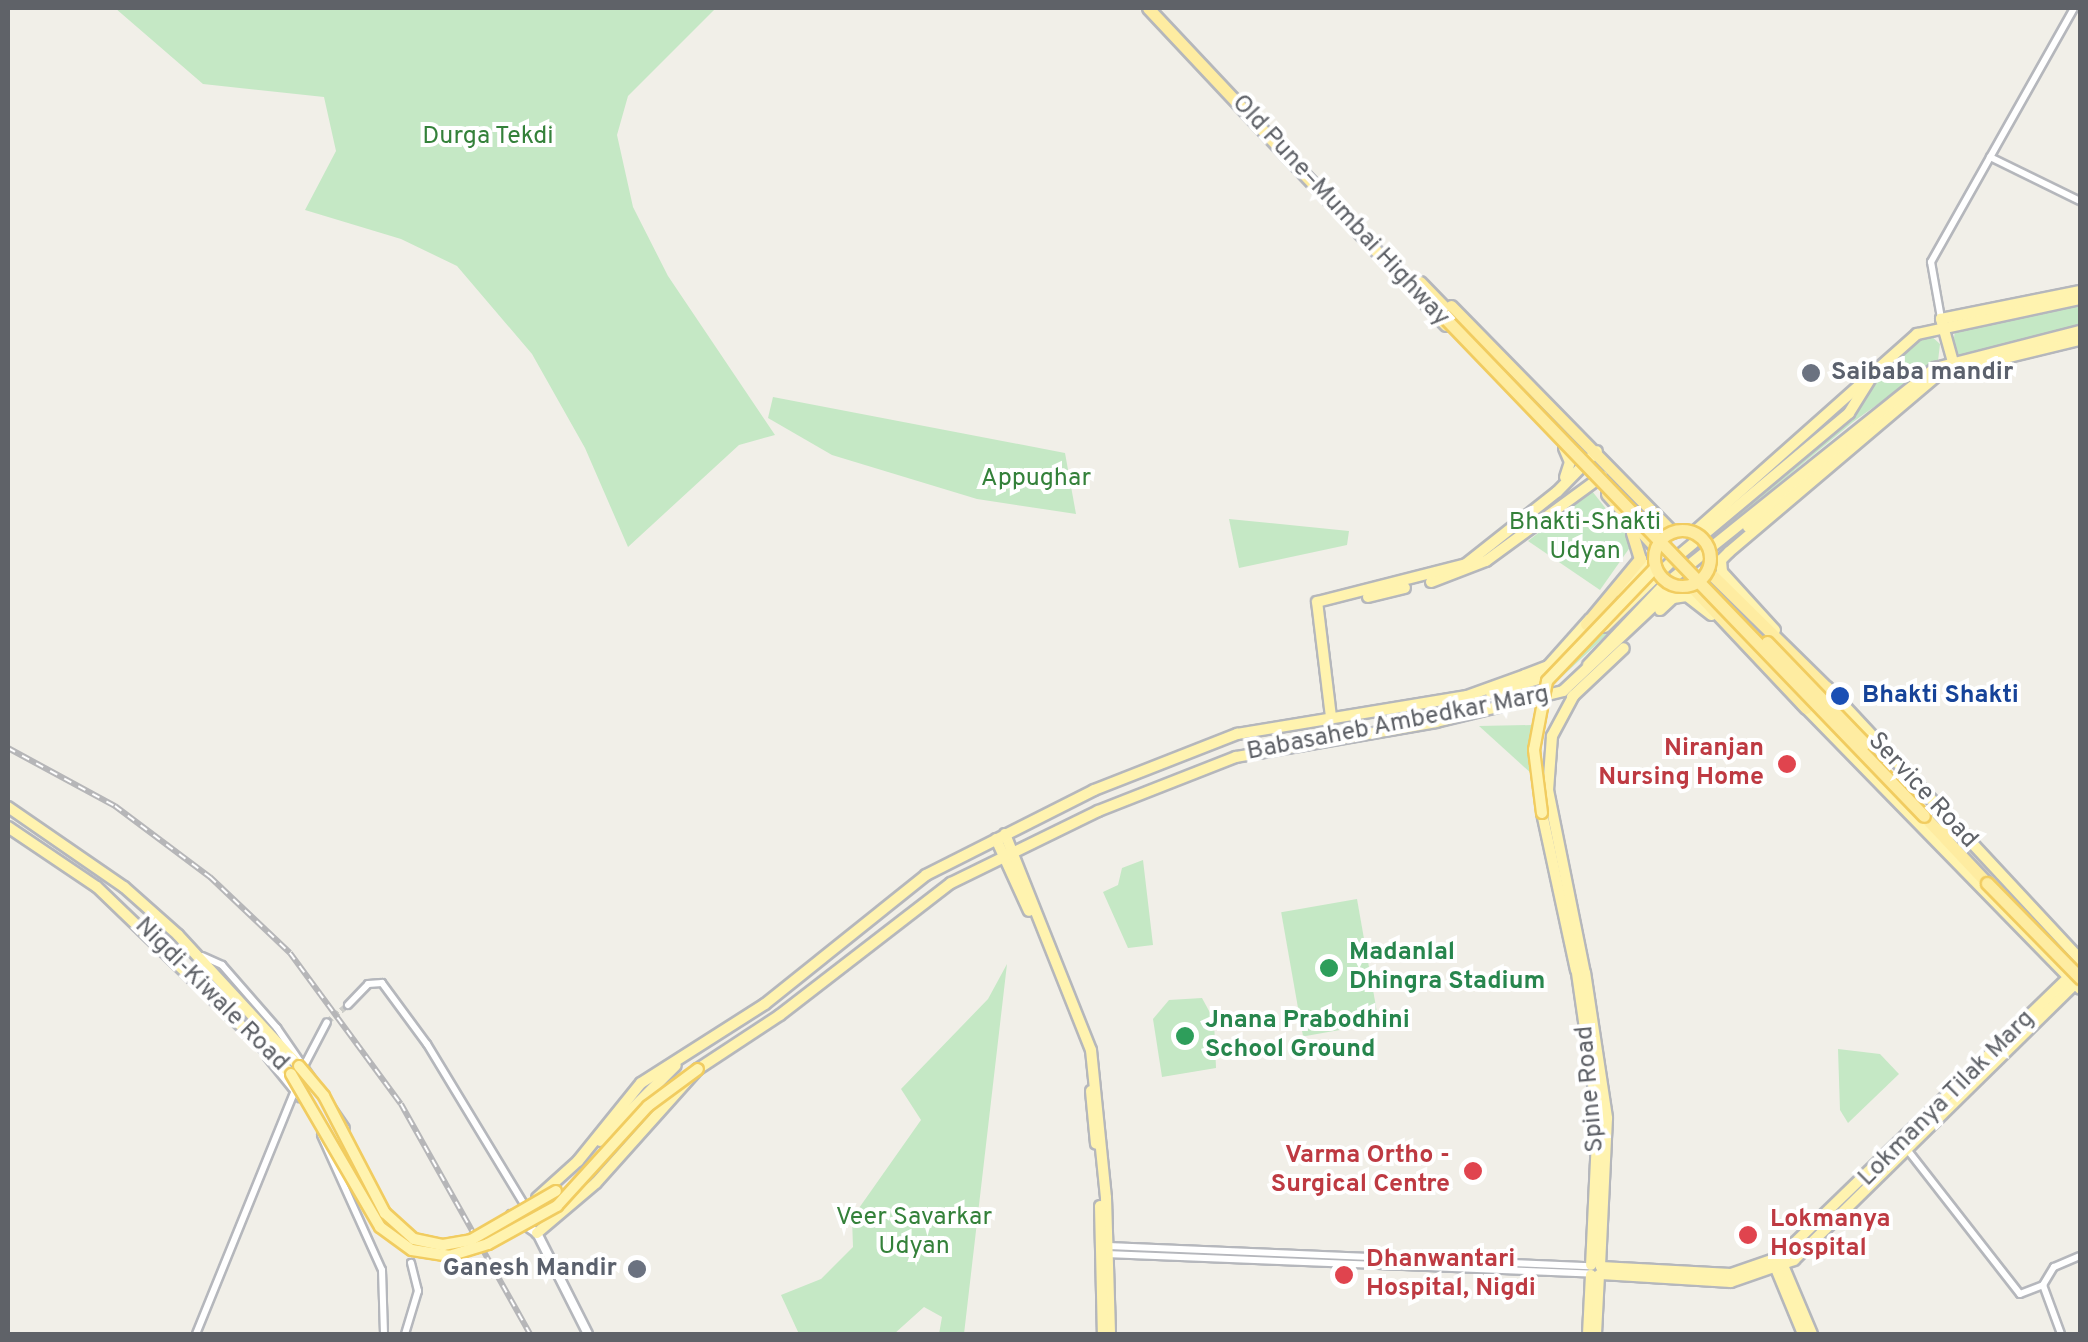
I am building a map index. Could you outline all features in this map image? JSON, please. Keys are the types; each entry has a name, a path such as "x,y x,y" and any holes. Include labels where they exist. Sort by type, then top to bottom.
{"highway":[{"name":"Old Pune–Mumbai Highway","path":"1148,8 1424,291"},
{"name":"Old Pune–Mumbai Highway","path":"1158,8 1424,291 1599,488"},
{"path":"1424,291 1927,814 2077,981"},
{"path":"1424,291 1460,314 1672,532 1694,533 1706,544 1708,565 1817,682 1830,691"},
{"path":"1599,488 1655,558 1674,592 1690,585 1708,565"},
{"path":"1587,623 1634,570 1641,553 1639,540 1606,504 1599,488"},
{"path":"1655,558 1672,532"},
{"path":"1690,585 1799,695 1806,708"},
{"path":"1989,880 2081,964"}],"main road":[{"path":"1694,533 1917,334 1942,324 2080,291"},
{"path":"1942,324 2080,299"},
{"path":"1942,324 1954,364"},
{"path":"1543,695 1584,668 1663,586 1846,434 1954,364 2080,331"},
{"path":"1954,364 2080,340"},
{"name":"Service Road","path":"1954,364 1720,560 1725,578 1830,691 1927,814 2081,964"},
{"path":"1467,696 1557,672 1671,562 1850,414 1877,368"},
{"path":"1708,565 1884,410"},
{"path":"1556,501 1570,462 1564,448"},
{"path":"1562,483 1596,451"},
{"path":"1331,717 1317,605 1466,564 1556,501 1599,488 1612,468"},
{"path":"1580,971 1542,813 1534,750 1547,681 1655,558"},
{"name":"Babasaheb Ambedkar Marg","path":"688,1056 926,875 1094,790 1237,734 1467,696 1548,666 1655,558"},
{"path":"1674,592 1695,599 1806,708 1927,814 2077,981"},
{"path":"1588,1334 1606,1118 1548,779 1552,736 1571,695 1587,674 1674,592"},
{"path":"1571,695 1674,592"},
{"name":"Babasaheb Ambedkar Marg","path":"698,1070 781,1015 931,895 1098,811 1254,752 1436,722 1543,695 1571,695"},
{"name":"Nigdi-Kiwale Road","path":"8,807 124,887 193,952 313,1101 380,1226 394,1241 430,1255 469,1252 557,1206 648,1106 698,1070"},
{"name":"Nigdi-Kiwale Road","path":"8,827 97,886 254,1024 317,1086 393,1224 426,1243 470,1240 536,1205 688,1056"},
{"path":"1001,837 1083,1038 1106,1250 1110,1334"},
{"name":"Lokmanya Tilak Marg","path":"1595,1270 1732,1282 1778,1263 1818,1240 1905,1146 2077,981 2081,964"},
{"path":"588,1334 537,1233 510,1214 562,1177 641,1084 688,1056"},
{"path":"537,1233 596,1183 698,1070"},
{"path":"1103,1334 1106,1250"},
{"path":"1778,1263 1803,1334"},
{"path":"1778,1263 1812,1334"},
{"path":"1595,1270 1596,1334"}],"street":[{"path":"1942,324 1932,262 2074,8"},
{"path":"1990,157 2080,201"},
{"path":"193,952 222,965 305,1063 400,1224"},
{"path":"178,958 188,979 295,1091 370,1234 386,1290 384,1334"},
{"path":"348,1005 368,984 382,983 427,1044 525,1206"},
{"path":"196,1334 305,1063 328,1022"},
{"path":"1905,1146 2020,1294 2043,1284 2054,1268 2080,1256"},
{"path":"1106,1250 1595,1270"},
{"path":"405,1334 418,1291 412,1263"},
{"path":"2043,1284 2061,1334"}],"green space":[{"name":"Durga Tekdi","path":"115,8 716,8 628,96 617,135 633,207 668,276 775,435 739,445 628,547 585,448 532,354 457,266 401,239 305,210 336,151 324,97 203,84"},
{"path":"2080,302 2080,329 1959,356 1953,346 1955,330"},
{"path":"1929,334 1940,344 1938,361 1853,422 1692,555 1553,685 1561,669 1666,568 1855,411 1898,355"},
{"name":"Appughar","path":"773,397 1065,453 1076,514 977,499 832,455 768,418"},
{"name":"Bhakti-Shakti Udyan","path":"1592,491 1633,543 1600,590 1528,541"},
{"path":"1229,519 1349,531 1347,545 1239,568"},
{"path":"1532,725 1533,775 1479,726"},
{"path":"1143,860 1153,945 1128,948 1103,892 1118,885 1122,868"},
{"name":"Madanlal Dhingra Stadium","path":"1357,899 1379,1023 1303,1036 1281,912"},
{"name":"Veer Savarkar Udyan","path":"1007,964 964,1334 939,1334 942,1317 924,1307 894,1334 799,1334 781,1295 821,1279 853,1247 852,1218 921,1120 901,1089 988,999"},
{"name":"Jnana Prabodhini School Ground","path":"1202,998 1214,1020 1216,1068 1162,1077 1153,1019 1169,1000"},
{"path":"1838,1049 1880,1054 1899,1074 1848,1123 1840,1110"}],"tunnel":[{"path":"327,1022 348,1005"}],"railway":[{"path":"8,748 115,806 210,877 290,953 401,1104 530,1334"}],"place":[{"name":"Saibaba mandir","path":"1811,373"},
{"name":"Bhakti Shakti","path":"1840,696"},
{"name":"Niranjan Nursing Home","path":"1787,764"},
{"name":"Madanlal Dhingra Stadium","path":"1329,968"},
{"name":"Jnana Prabodhini School Ground","path":"1185,1036"},
{"name":"Varma Ortho - Surgical Centre","path":"1473,1171"},
{"name":"Lokmanya Hospital","path":"1748,1235"},
{"name":"Ganesh Mandir","path":"637,1269"},
{"name":"Dhanwantari Hospital, Nigdi","path":"1344,1275"}]}
